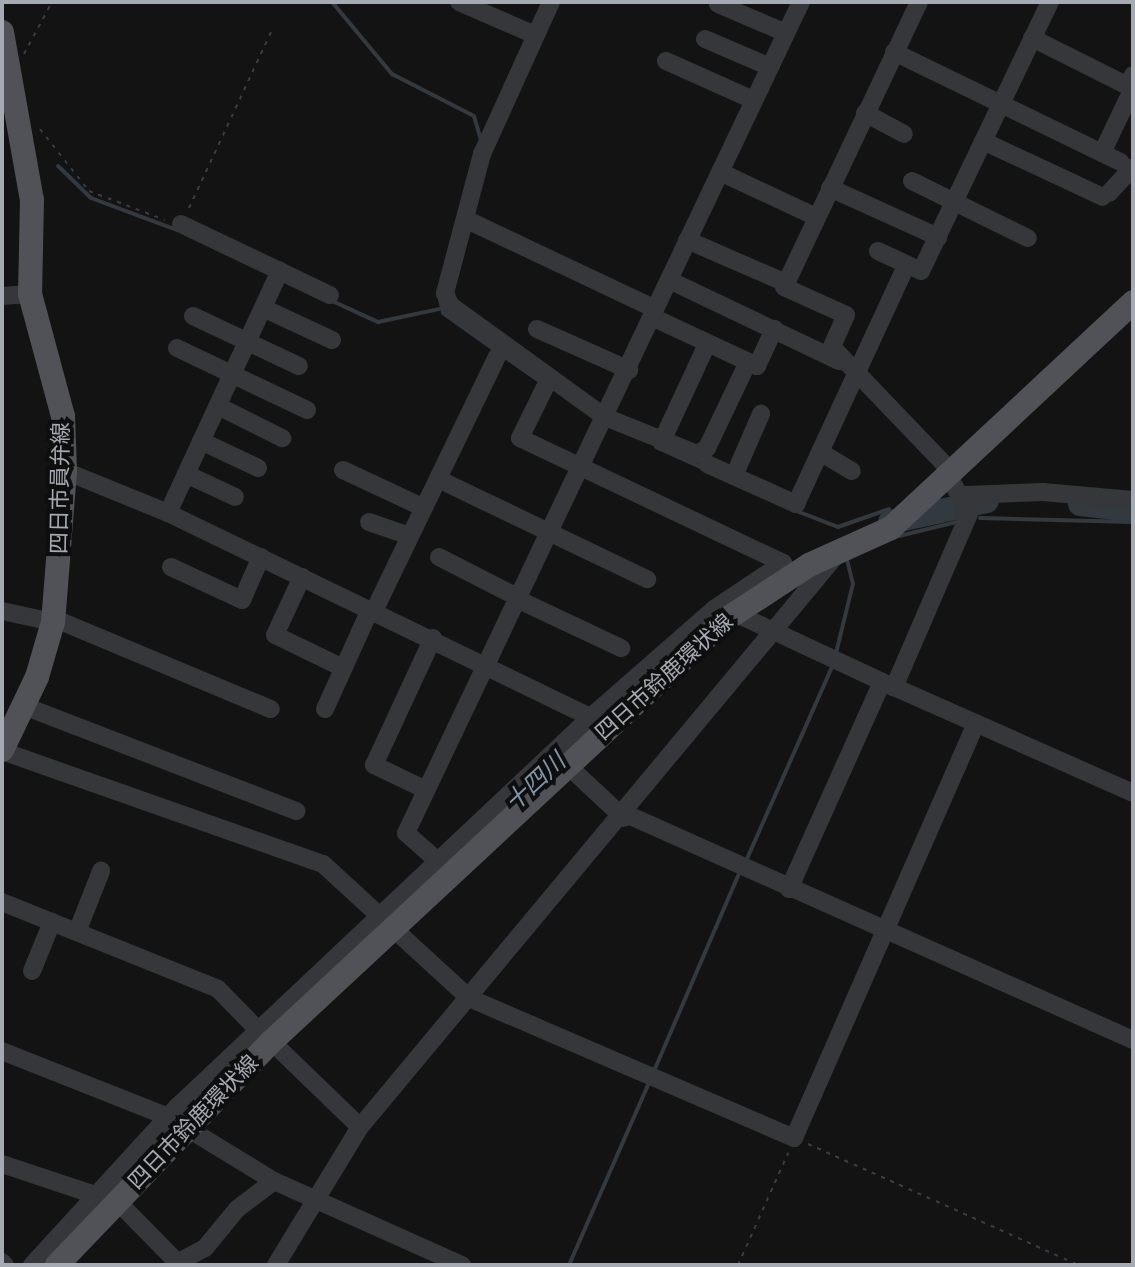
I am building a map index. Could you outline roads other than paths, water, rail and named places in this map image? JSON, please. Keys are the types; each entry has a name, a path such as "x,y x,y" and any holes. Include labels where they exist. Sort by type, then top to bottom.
{"main road":[{"name":"四日市員弁線","path":"2,32 19,59 34,220 30,294 63,416 65,471 53,620 24,706 2,751"},
{"name":"四日市鈴鹿環状線","path":"57,1265 107,1199 176,1122 445,867 566,764 600,721 735,613 843,547 896,520 1133,302"}],"street":[{"path":"459,2 535,35"},
{"path":"547,383 520,438 582,466 783,563 714,609 445,867 406,835 486,663 519,599 582,466 603,421 629,370 687,240 801,2"},
{"path":"786,283 919,2"},
{"path":"878,251 921,271 1050,2"},
{"path":"718,4 786,33"},
{"path":"550,6 487,139 445,293 450,305 547,383 603,421 705,451 747,364"},
{"path":"1032,38 1132,83 1102,153"},
{"path":"705,39 770,67"},
{"path":"894,52 1127,165 1106,195 983,141"},
{"path":"666,61 753,100"},
{"path":"865,113 904,134"},
{"path":"720,172 816,217"},
{"path":"912,181 1028,238"},
{"path":"830,188 938,237"},
{"path":"465,219 747,364 757,366 774,329"},
{"path":"181,224 278,275 330,295"},
{"path":"687,240 786,283 877,328"},
{"path":"707,464 796,504 906,266"},
{"path":"168,513 278,275"},
{"path":"669,280 857,370"},
{"path":"2,296 30,294"},
{"path":"263,308 332,340"},
{"path":"846,315 832,347 857,370 950,473 967,504"},
{"path":"193,316 299,366"},
{"path":"537,329 629,370"},
{"path":"663,439 707,344"},
{"path":"177,348 307,410"},
{"path":"325,709 497,356"},
{"path":"218,406 282,438"},
{"path":"734,476 761,414"},
{"path":"201,441 258,468"},
{"path":"820,452 852,471"},
{"path":"343,470 424,508"},
{"path":"65,471 168,513 486,663 600,721"},
{"path":"186,474 235,497"},
{"path":"438,479 647,579"},
{"path":"967,504 1043,492 1133,500"},
{"path":"789,889 888,685 967,504"},
{"path":"369,522 410,536"},
{"path":"276,1265 311,1198 360,1127 776,636 843,547"},
{"path":"171,567 242,600 261,557"},
{"path":"439,557 621,648"},
{"path":"302,577 275,635 343,668"},
{"path":"2,611 53,620 271,709"},
{"path":"735,613 776,636 1133,793"},
{"path":"426,790 374,765 433,638"},
{"path":"24,706 296,811"},
{"path":"2,751 309,858 389,921 469,998 794,1138 976,723"},
{"path":"566,764 625,816 1133,1040"},
{"path":"77,932 101,871"},
{"path":"2,902 218,989 360,1127"},
{"path":"32,971 52,922"},
{"path":"2,1051 176,1122 274,1181 462,1265"},
{"path":"2,1164 107,1199 175,1263 205,1248 237,1209 274,1181"},
{"path":"32,1265 107,1199"}],"waterway":[{"path":"332,2 392,74 474,116 481,140"},
{"path":"58,166 91,198 177,230"},
{"path":"439,295 443,313 495,350"},
{"path":"330,300 378,322 439,309"},
{"path":"502,355 541,382"},
{"path":"656,447 703,468"},
{"name":"十四川","path":"890,522 987,501"},
{"name":"十四川","path":"1080,504 1133,510"},
{"path":"794,510 838,527 889,509"},
{"name":"十四川","path":"922,512 933,513"},
{"path":"980,518 1133,522"},
{"path":"899,536 957,522"},
{"path":"836,653 853,584 847,560"},
{"path":"746,861 833,665"},
{"path":"654,1071 739,874"},
{"name":"十四川","path":"121,1181 214,1083"},
{"path":"569,1265 649,1083"}]}
